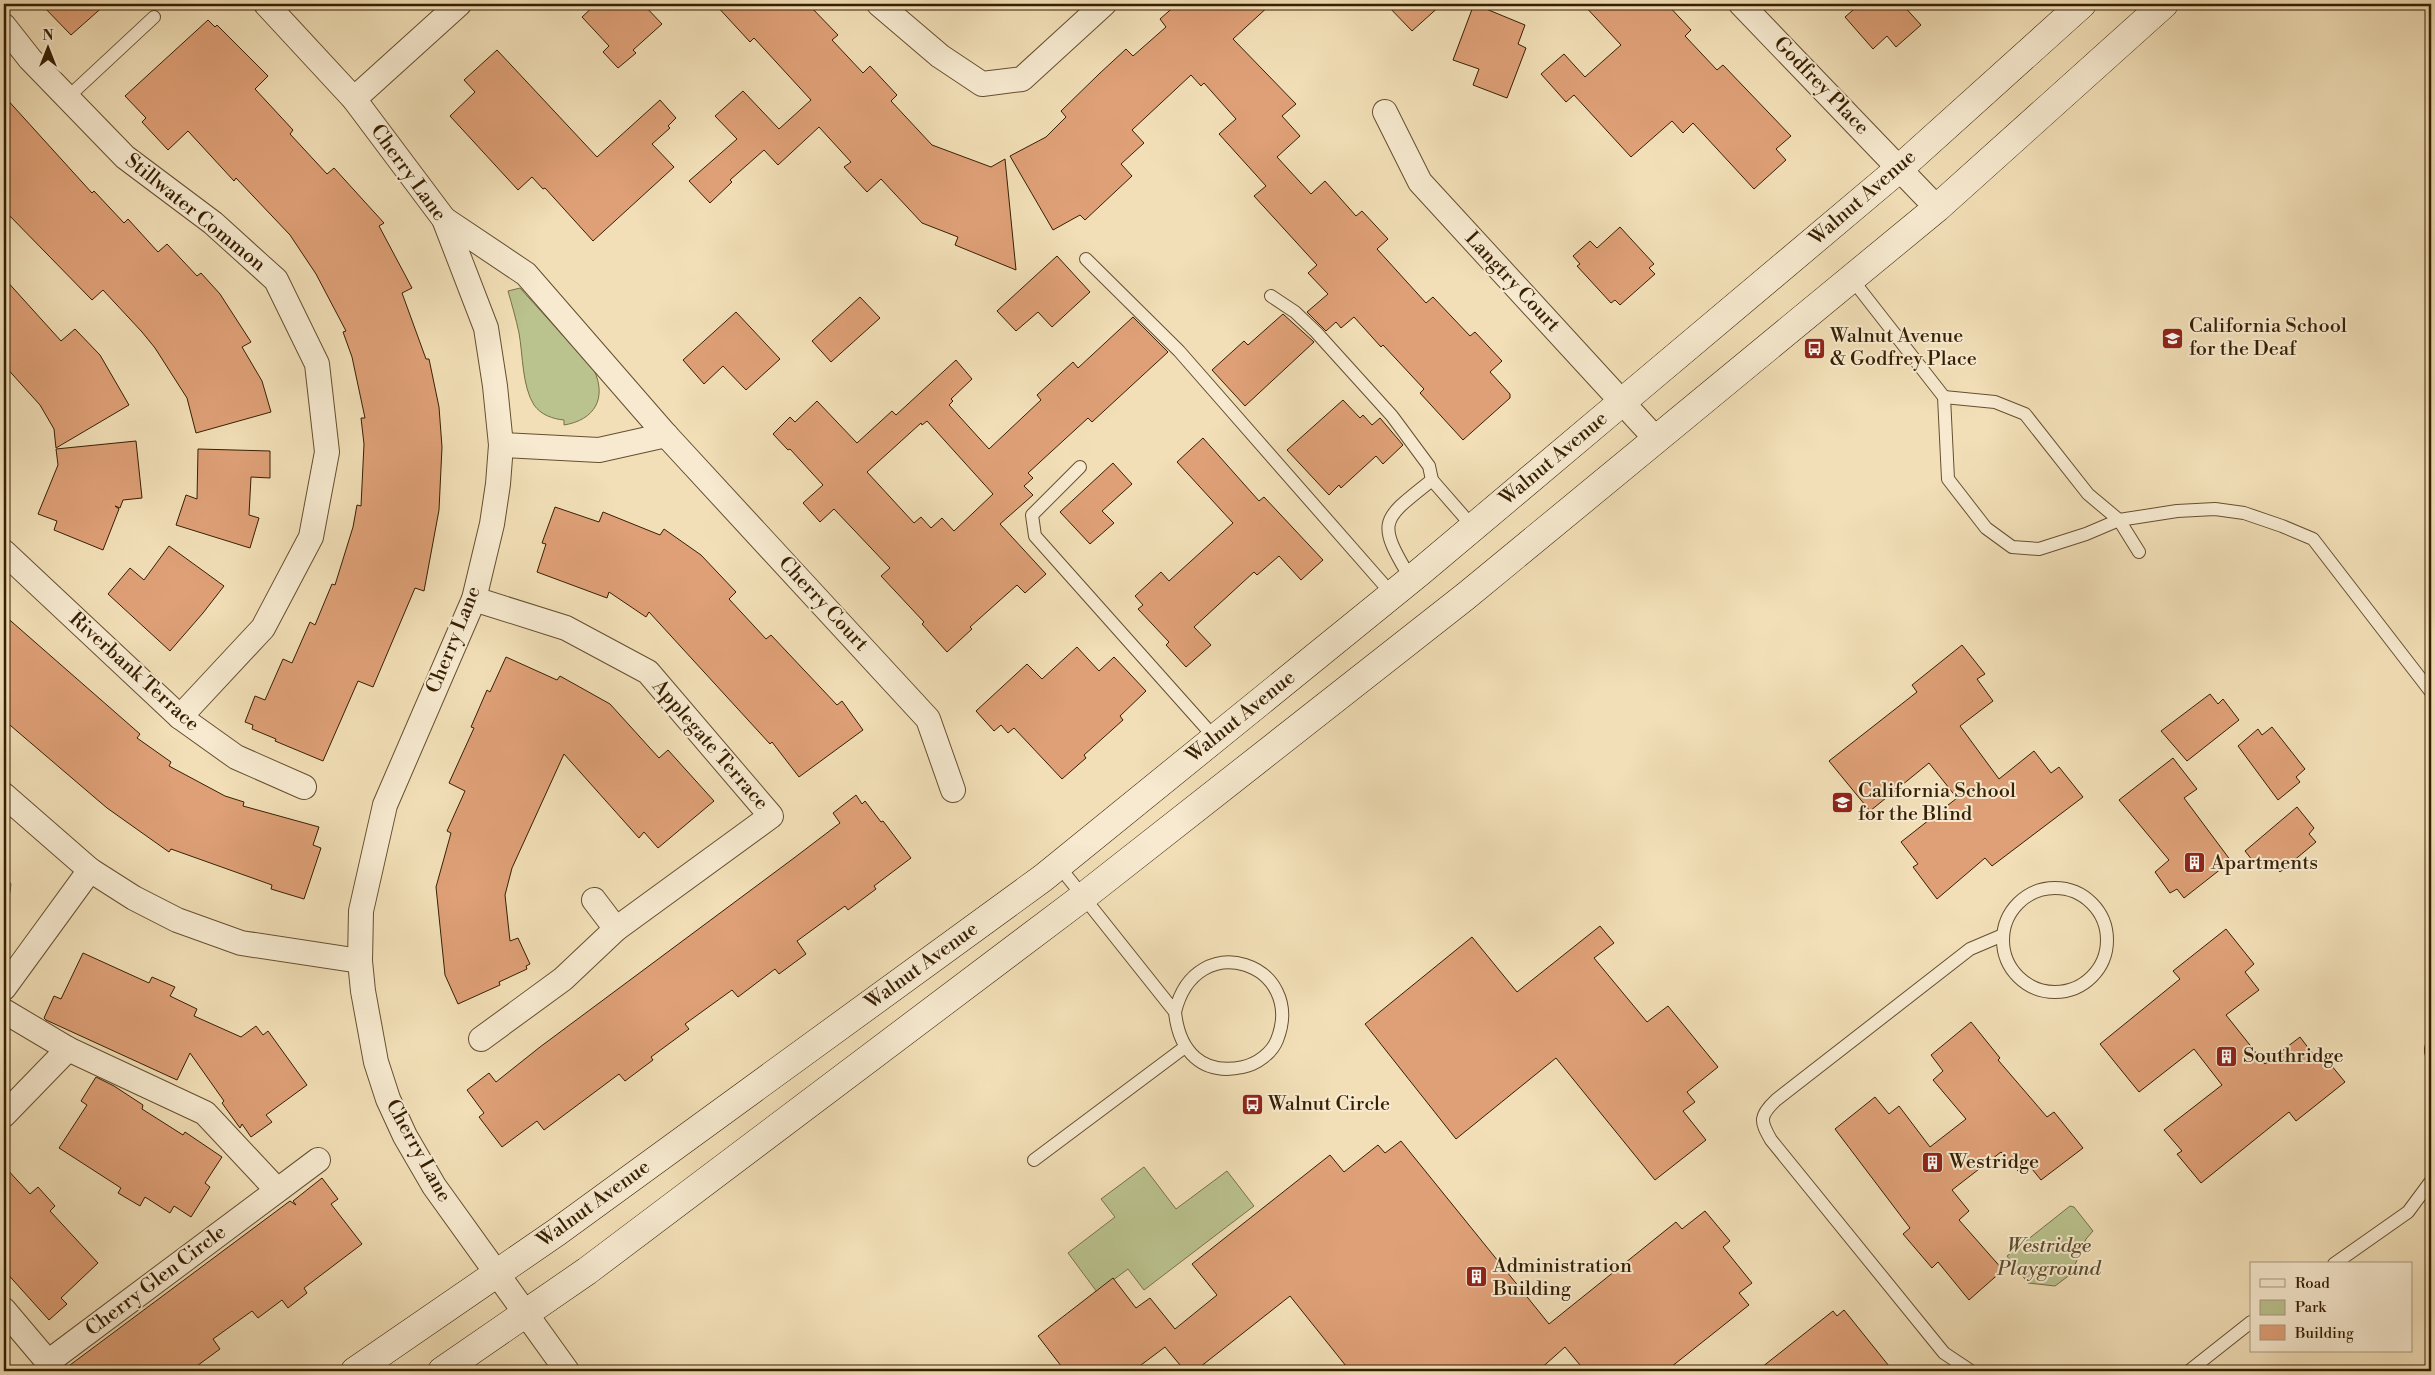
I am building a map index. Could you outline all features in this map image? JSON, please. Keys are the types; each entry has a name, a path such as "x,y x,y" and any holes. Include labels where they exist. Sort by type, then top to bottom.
{"main road":[{"name":"Walnut Avenue","path":"355,1371 496,1275 1058,865 1473,527 1622,402 1900,168 2082,4"},
{"name":"Walnut Avenue","path":"442,1371 587,1272 1083,897 1466,596 1937,208 2164,4"}],"street":[{"name":"Cherry Lane","path":"266,4 354,99 444,219 486,328 495,386 501,445 492,524 474,599 384,805 361,911 360,961 363,990 376,1062 388,1099 405,1136 434,1186 496,1275 567,1371"},
{"path":"354,99 459,4"},
{"path":"879,4 940,56 982,84 1022,79 1104,4"},
{"name":"Godfrey Place","path":"1743,4 1937,208"},
{"name":"Stillwater Common","path":"4,26 67,98 125,157 213,223 276,280 317,364 326,452 311,537 263,628 180,718"},
{"name":"Langtry Court","path":"1386,112 1420,182 1656,439"},
{"name":"Cherry Court","path":"444,219 526,274 666,435 928,719 953,790"},
{"path":"501,445 599,450 666,435"},
{"name":"Riverbank Terrace","path":"4,552 180,718 236,757 304,787"},
{"name":"Applegate Terrace","path":"474,599 566,628 648,672 771,816 616,929 563,978 482,1038"},
{"path":"4,795 90,870 134,898 177,920 241,943 360,961"},
{"path":"4,988 90,870"},
{"path":"594,900 616,929"},
{"path":"4,1011 68,1049 205,1113 277,1190"},
{"path":"4,1115 68,1049"},
{"name":"Cherry Glen Circle","path":"4,1310 48,1362 318,1160"}],"lane":[{"path":"67,98 154,17"},
{"path":"1086,259 1180,351 1401,586"},
{"path":"1851,278 1944,397 1948,479 1986,528 2012,547 2039,549 2086,534 2120,520 2178,511 2215,510 2244,513 2313,539 2431,692"},
{"path":"1271,296 1295,312 1316,332 1392,416 1429,466 1432,480 1473,527"},
{"path":"1944,397 1995,402 2025,414 2088,494 2120,520 2139,552"},
{"path":"1080,467 1032,516 1035,536 1215,738"},
{"path":"1401,586 1388,523 1394,511 1432,480"},
{"path":"1058,865 1175,1012"},
{"path":"2050,888 2068,890 2085,897 2098,910 2106,926 2107,944 2103,962 2094,975 2081,986 2066,992 2049,992 2034,988 2020,979 2009,966 2004,951 2003,935 2008,917 2018,903 2033,893 2050,888"},
{"path":"1970,1371 1944,1353 1771,1140 1762,1124 1764,1111 1776,1100 1970,950 2003,935"},
{"path":"1236,962 1253,968 1268,978 1278,992 1283,1010 1282,1027 1276,1044 1264,1057 1249,1066 1231,1070 1214,1068 1198,1060 1185,1047 1177,1031 1175,1012 1179,995 1189,980 1202,969 1218,963 1236,962"},
{"path":"1034,1160 1185,1047"},
{"path":"2337,1262 2408,1212 2431,1181"},
{"path":"2190,1371 2250,1323"}],"green space":[{"path":"520,288 594,370 598,380 598,398 596,406 584,418 564,425 564,420 544,414 534,405 530,397 525,380 519,333 508,291"},
{"path":"1144,1167 1176,1209 1227,1171 1254,1206 1144,1290 1128,1269 1097,1292 1068,1253 1115,1217 1101,1199"},
{"name":"Westridge Playground","path":"2070,1206 2074,1207 2093,1231 2086,1239 2071,1274 2055,1286 2028,1283 2007,1256"}],"water":[{"path":"4,874 11,884 10,893 4,897"}],"building":[{"path":"41,4 106,4 71,35"},
{"path":"596,4 643,4 662,24 633,50 636,53 618,68 603,52 609,46 582,17"},
{"path":"715,4 808,4 838,35 832,40 863,73 870,66 897,95 891,101 932,145 991,167 1005,159 1016,270 955,245 958,237 922,223 881,179 867,192 844,167 851,162 819,127 778,165 764,150 730,180 732,182 710,203 689,181 737,139 715,116 743,91 779,129 811,100 754,38 750,42"},
{"path":"1177,4 1271,4 1233,39 1296,104 1282,116 1300,136 1277,157 1311,194 1325,181 1356,216 1362,211 1388,239 1377,249 1426,303 1433,297 1470,336 1475,332 1502,361 1490,372 1510,394 1510,398 1463,440 1420,393 1424,389 1383,345 1381,347 1354,317 1341,328 1336,322 1326,331 1307,312 1328,294 1308,273 1317,265 1254,196 1266,186 1219,134 1236,119 1204,83 1201,86 1191,75 1132,130 1144,143 1121,164 1132,176 1085,220 1080,215 1053,230 1010,156 1046,137 1066,117 1061,111 1126,49 1133,56 1166,27 1160,19"},
{"path":"1386,4 1442,4 1412,31"},
{"path":"1474,4 1525,25 1518,44 1526,48 1507,98 1473,85 1479,69 1453,60"},
{"path":"1583,4 1667,4 1691,30 1685,36 1717,70 1723,65 1791,136 1776,149 1786,160 1754,189 1693,123 1683,133 1672,121 1631,157 1574,95 1566,102 1541,74 1564,54 1585,77 1621,45"},
{"path":"1860,4 1902,4 1921,25 1896,47 1887,36 1873,49 1845,17"},
{"path":"208,20 215,27 217,25 268,76 255,89 293,130 290,134 327,174 334,168 384,223 379,226 412,288 402,293 426,359 429,359 439,407 442,447 439,510 424,591 415,588 373,687 358,681 323,761 275,741 276,739 252,729 253,725 245,722 255,696 265,700 283,659 292,663 310,622 315,625 332,584 335,585 353,527 357,505 361,506 364,444 361,418 365,418 352,357 343,332 346,331 316,274 290,235 236,178 234,181 188,131 168,150 142,122 146,118 125,96"},
{"path":"497,50 597,157 660,100 676,118 668,126 670,128 652,144 674,167 593,241 545,188 543,189 532,177 518,190 450,116 475,92 464,80"},
{"path":"4,96 92,193 94,191 124,223 128,219 158,252 167,244 197,276 201,273 220,294 251,342 242,347 262,381 271,412 196,433 187,398 155,348 142,332 103,290 92,300 4,210"},
{"path":"1620,227 1654,264 1649,268 1655,274 1620,305 1615,300 1611,303 1577,266 1580,264 1573,256 1590,241 1597,248"},
{"path":"1057,256 1090,292 1052,327 1038,312 1016,331 997,311"},
{"path":"4,278 61,341 75,329 100,355 129,405 56,448 54,429 40,405 4,365"},
{"path":"860,297 880,318 831,362 812,341"},
{"path":"736,312 780,359 746,390 723,366 704,384 683,360"},
{"path":"1283,314 1314,342 1245,406 1212,370 1244,341 1248,345"},
{"path":"1133,317 1168,352 1092,422 1088,418 1028,473 1033,478 1024,486 1033,495 1000,524 1046,574 1025,593 1017,585 970,627 972,629 947,652 922,624 924,622 881,576 890,568 834,509 820,522 803,503 823,485 790,449 788,450 773,434 790,417 795,422 817,401 857,443 892,411 896,415 956,360 972,379 951,399 953,401 949,405 989,449 1041,400 1037,395 1073,362 1078,368","holes":["927,421 993,494 954,531 942,518 931,528 921,517 914,523 867,472 921,423 922,425"]},
{"path":"1343,400 1360,418 1363,415 1372,425 1380,418 1403,445 1383,464 1376,456 1341,488 1339,485 1329,495 1287,450"},
{"path":"1203,438 1259,501 1264,497 1323,560 1301,580 1279,556 1257,575 1254,572 1194,627 1211,645 1186,667 1166,645 1169,642 1138,609 1143,605 1135,596 1161,572 1169,581 1233,523 1177,462"},
{"path":"136,441 142,498 123,500 120,508 115,506 119,509 103,550 54,530 57,521 38,514 58,465 56,449"},
{"path":"198,449 270,451 270,478 251,477 249,515 259,518 250,548 176,525 186,495 197,499"},
{"path":"1113,463 1132,484 1102,511 1114,523 1090,544 1060,512"},
{"path":"555,507 599,522 603,512 660,535 664,529 701,555 736,592 729,599 766,639 771,635 837,705 842,701 863,730 799,777 772,742 770,744 649,612 646,617 609,592 607,598 537,572 546,544 542,543"},
{"path":"169,546 224,586 170,651 108,594 130,568 144,580"},
{"path":"4,615 140,734 137,738 171,762 169,766 225,796 244,802 243,806 319,827 313,845 321,848 304,899 271,889 272,885 171,849 169,852 107,808 4,720"},
{"path":"1962,645 1985,674 1977,679 1993,701 1960,726 1999,779 2034,751 2051,773 2059,767 2083,797 1992,866 1985,858 1937,899 1913,867 1918,864 1901,842 1957,798 1929,763 1870,811 1829,761 1917,692 1912,685"},
{"path":"1077,647 1099,671 1114,657 1146,691 1120,716 1123,720 1084,755 1086,758 1062,779 1014,728 1008,733 1001,725 994,731 976,711 1027,664 1042,679"},
{"path":"506,657 557,680 560,676 610,704 659,758 668,750 714,801 658,848 644,832 639,838 564,754 512,868 505,895 510,941 518,938 530,964 526,966 527,969 499,982 500,985 458,1004 445,975 436,887 451,833 447,831 465,791 449,783 474,728 471,727 487,690 490,692"},
{"path":"2210,694 2218,704 2223,699 2239,720 2187,761 2161,731"},
{"path":"2272,727 2305,769 2296,777 2300,782 2278,800 2238,746 2258,729 2262,735"},
{"path":"2173,758 2197,789 2184,798 2231,861 2184,898 2177,889 2170,893 2155,872 2169,860 2119,800"},
{"path":"856,795 862,804 865,801 881,822 883,821 911,858 874,886 876,889 848,910 845,906 797,941 806,954 779,974 775,969 738,997 732,990 685,1024 689,1029 651,1057 653,1060 625,1081 619,1074 544,1130 537,1121 502,1147 479,1117 484,1113 467,1090 489,1073 496,1082 540,1047 794,858 840,823 833,813"},
{"path":"2297,807 2314,828 2309,834 2316,842 2280,872 2271,862 2260,870 2245,851"},
{"path":"1600,926 1614,943 1594,958 1647,1022 1668,1006 1718,1067 1687,1092 1695,1102 1683,1111 1706,1140 1655,1180 1556,1058 1456,1139 1365,1024 1472,937 1517,992"},
{"name":"Southridge","path":"2226,929 2254,964 2245,972 2259,990 2226,1015 2265,1064 2300,1037 2316,1058 2322,1054 2345,1082 2296,1121 2289,1112 2201,1183 2177,1154 2182,1151 2164,1130 2222,1085 2194,1049 2139,1092 2100,1044 2180,979 2173,971"},
{"path":"83,953 149,983 152,977 175,987 170,996 197,1009 194,1016 241,1037 256,1026 263,1035 268,1031 307,1085 266,1115 272,1122 251,1137 242,1124 240,1128 222,1103 224,1101 190,1053 177,1080 46,1020 44,1018 54,996 61,999"},
{"name":"Westridge","path":"1971,1022 2000,1058 1998,1060 2047,1117 2054,1112 2083,1148 2041,1180 2028,1164 2018,1171 2001,1152 1952,1190 1969,1211 1959,1220 2003,1270 1969,1300 1938,1262 1932,1268 1903,1234 1910,1228 1835,1129 1875,1097 1889,1114 1899,1106 1930,1147 1966,1119 1933,1080 1943,1071 1931,1055"},
{"path":"96,1077 143,1105 142,1109 183,1135 185,1132 222,1157 205,1183 210,1187 191,1217 174,1206 170,1213 145,1197 140,1206 118,1193 121,1188 59,1148 87,1105 81,1101"},
{"path":"1401,1141 1549,1324 1676,1222 1682,1229 1705,1211 1730,1241 1723,1247 1752,1283 1739,1293 1749,1305 1666,1371 1585,1371 1565,1347 1538,1371 1350,1371 1290,1296 1195,1371 1185,1371 1165,1347 1133,1371 1065,1371 1038,1336 1113,1278 1136,1308 1150,1298 1175,1329 1217,1295 1192,1264 1330,1155 1344,1172 1378,1145 1385,1153"},
{"path":"4,1166 30,1194 38,1187 55,1206 50,1211 98,1263 61,1298 67,1304 49,1320 4,1270"},
{"path":"322,1178 338,1199 331,1204 362,1244 304,1288 307,1293 288,1308 282,1300 258,1318 252,1311 213,1339 220,1349 190,1371 62,1371 290,1201 296,1205 293,1201"},
{"path":"1844,1310 1893,1371 1757,1371 1833,1311 1837,1316"}],"place":[{"name":"California School for the Deaf","path":"2173,338"},
{"name":"Walnut Avenue & Godfrey Place","path":"1814,348"},
{"name":"California School for the Blind","path":"1842,803"},
{"name":"Apartments","path":"2195,863"},
{"name":"Southridge","path":"2227,1056"},
{"name":"Walnut Circle","path":"1252,1104"},
{"name":"Westridge","path":"1933,1162"},
{"name":"Administration Building","path":"1477,1277"}]}
